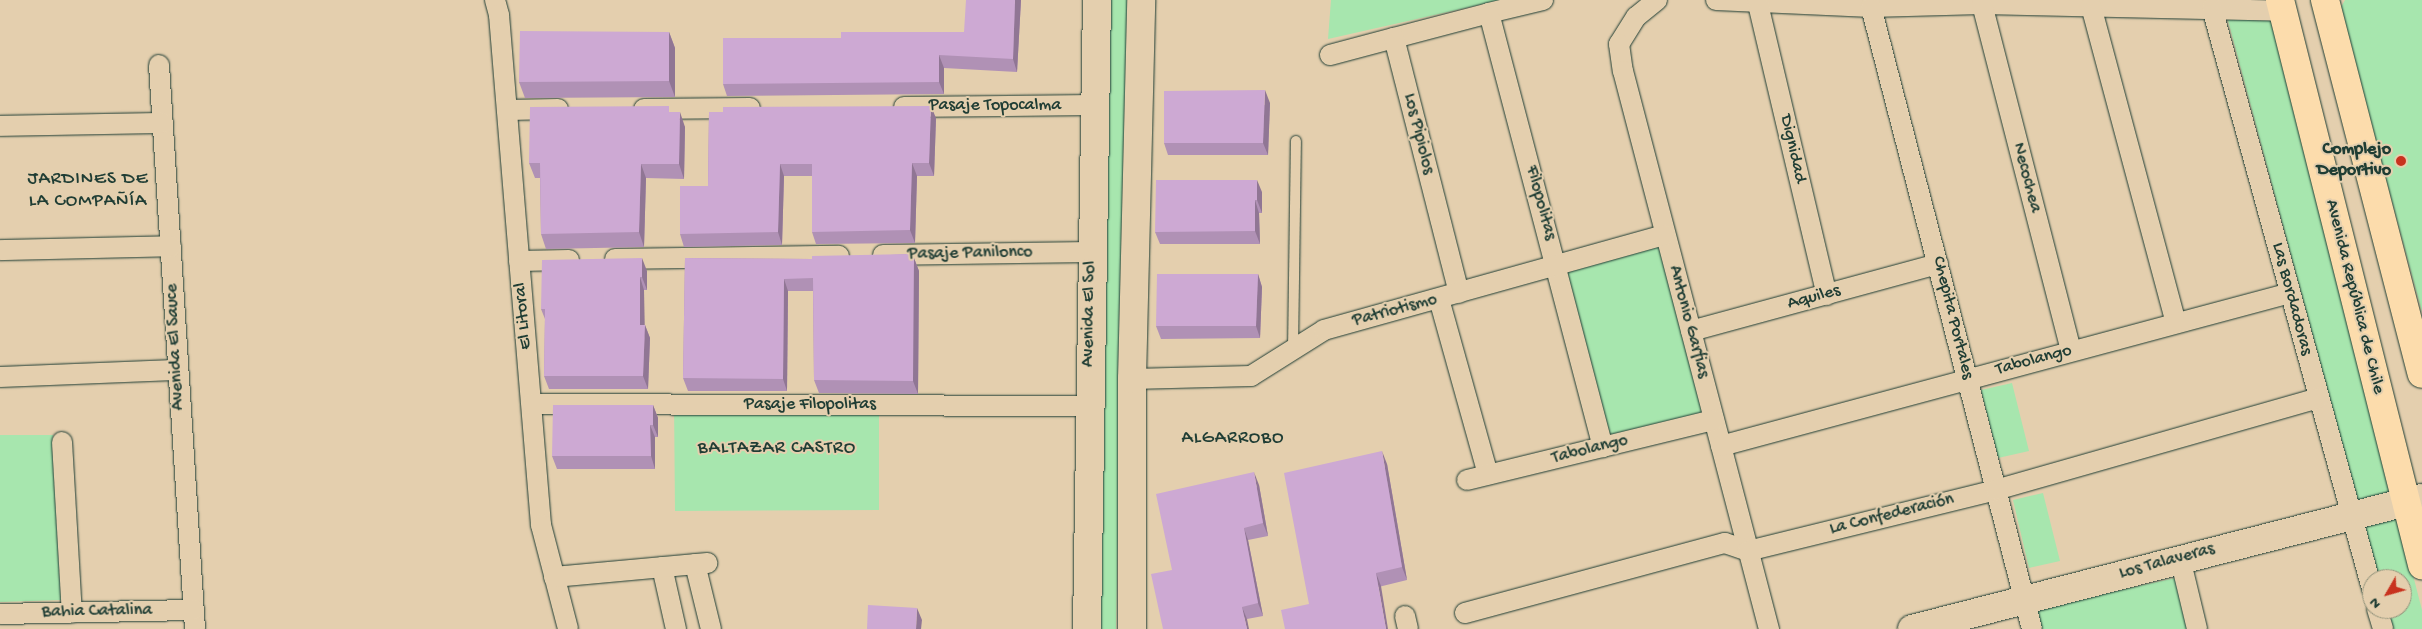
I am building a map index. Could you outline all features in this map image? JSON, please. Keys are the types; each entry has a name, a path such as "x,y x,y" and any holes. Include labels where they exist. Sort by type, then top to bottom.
{"main road":[{"name":"Avenida El Sol","path":"1087,629 1088,406 1093,105 1097,0"},
{"path":"1132,629 1132,379 1141,0"},
{"path":"2326,0 2422,374"},
{"name":"Avenida República de Chile","path":"2281,6 2414,501 2422,565"},
{"name":"Los Talaveras","path":"1912,629 2180,558 2414,501"}],"street":[{"name":"El Litoral","path":"495,0 507,110 541,526 568,629"},
{"path":"1330,55 1543,0"},
{"name":"Antonio Garfias","path":"1657,0 1636,17 1620,44 1623,71 1664,235 1769,629"},
{"path":"1716,0 1758,4 1871,7 1982,4 2212,8 2281,6"},
{"name":"Dignidad","path":"1758,4 1827,295"},
{"name":"Necochea","path":"1982,4 2071,351"},
{"path":"2092,6 2176,323"},
{"name":"Chepita Portales","path":"1871,7 2032,629"},
{"name":"Las Bordadoras","path":"2212,8 2367,569"},
{"name":"Filopolitas","path":"1488,13 1557,264 1603,447"},
{"name":"Los Pipiolos","path":"1394,38 1459,293"},
{"name":"Avenida El Sauce","path":"159,65 194,620"},
{"name":"Pasaje Topocalma","path":"887,107 1093,105"},
{"path":"627,109 767,108"},
{"path":"507,110 577,109"},
{"path":"0,126 163,123"},
{"name":"Patriotismo","path":"1132,379 1251,376 1324,330 1664,235"},
{"path":"0,250 170,246"},
{"name":"Pasaje Panilonco","path":"519,261 1091,252"},
{"name":"Aquiles","path":"1691,331 1938,264"},
{"name":"Tabolango","path":"1721,446 2290,293"},
{"path":"1439,298 1488,474"},
{"path":"0,377 177,370"},
{"name":"La Confederación","path":"1748,551 1996,490 2318,398"},
{"name":"Pasaje Filopolitas","path":"532,404 1088,406"},
{"name":"Tabolango","path":"1467,480 1714,420"},
{"path":"62,442 72,613"},
{"path":"1465,613 1724,543 1748,551"},
{"path":"2180,558 2197,629"},
{"path":"554,577 701,564 711,629"},
{"path":"662,567 676,629"},
{"name":"Bahia Catalina","path":"0,614 72,613 194,620"}],"lane":[{"path":"1293,350 1296,141"}],"green space":[{"path":"1108,0 1129,0 1116,629 1098,629"},
{"path":"1331,0 1501,0 1328,39"},
{"name":"Complejo Deportivo","path":"2345,0 2422,0 2422,312 2340,9"},
{"path":"2227,17 2274,18 2395,495 2357,501"},
{"path":"1668,244 1714,420 1603,447 1559,273"},
{"path":"2012,383 2029,451 1998,458 1981,390"},
{"path":"879,399 879,510 675,511 674,400"},
{"path":"0,435 53,435 61,600 0,602"},
{"path":"2043,493 2060,561 2029,568 2013,500"},
{"path":"2398,517 2411,569 2376,569 2363,522"},
{"path":"2412,571 2422,610 2422,629 2392,629 2390,619 2412,619"},
{"path":"2175,578 2187,629 2041,629 2036,609"}],"building":[{"path":"966,0 1015,0 1013,59 939,55 939,82 723,84 723,38 841,38 841,32 964,32"},
{"path":"520,31 669,32 669,81 519,82"},
{"path":"1265,90 1263,143 1164,143 1164,91"},
{"path":"669,106 669,112 680,112 679,164 641,164 639,232 541,234 540,163 529,163 530,107"},
{"path":"931,106 929,163 912,163 910,230 812,232 812,164 780,164 778,232 680,234 680,186 708,186 709,112 723,112 723,107"},
{"path":"1156,180 1257,180 1255,231 1155,232"},
{"path":"910,254 910,258 914,258 913,381 814,380 813,278 784,279 783,379 683,378 685,258 812,259 812,256"},
{"path":"642,258 640,325 645,325 643,376 544,376 545,309 541,309 542,260"},
{"path":"1157,274 1258,274 1256,326 1156,326"},
{"path":"553,405 653,405 653,425 650,425 651,456 552,456"},
{"path":"1382,451 1402,567 1376,573 1386,629 1285,629 1281,610 1309,604 1284,473"},
{"path":"1254,472 1263,523 1244,528 1258,603 1242,607 1247,629 1163,629 1151,574 1172,570 1156,494"},
{"path":"868,605 917,608 916,629 867,629"}],"place":[{"name":"Complejo Deportivo","path":"2401,161"}],"district":[{"name":"JARDINES DE LA COMPAÑÍA","path":"88,191"},
{"name":"ALGARROBO","path":"1233,439"},
{"name":"BALTAZAR CASTRO","path":"777,449"}]}
